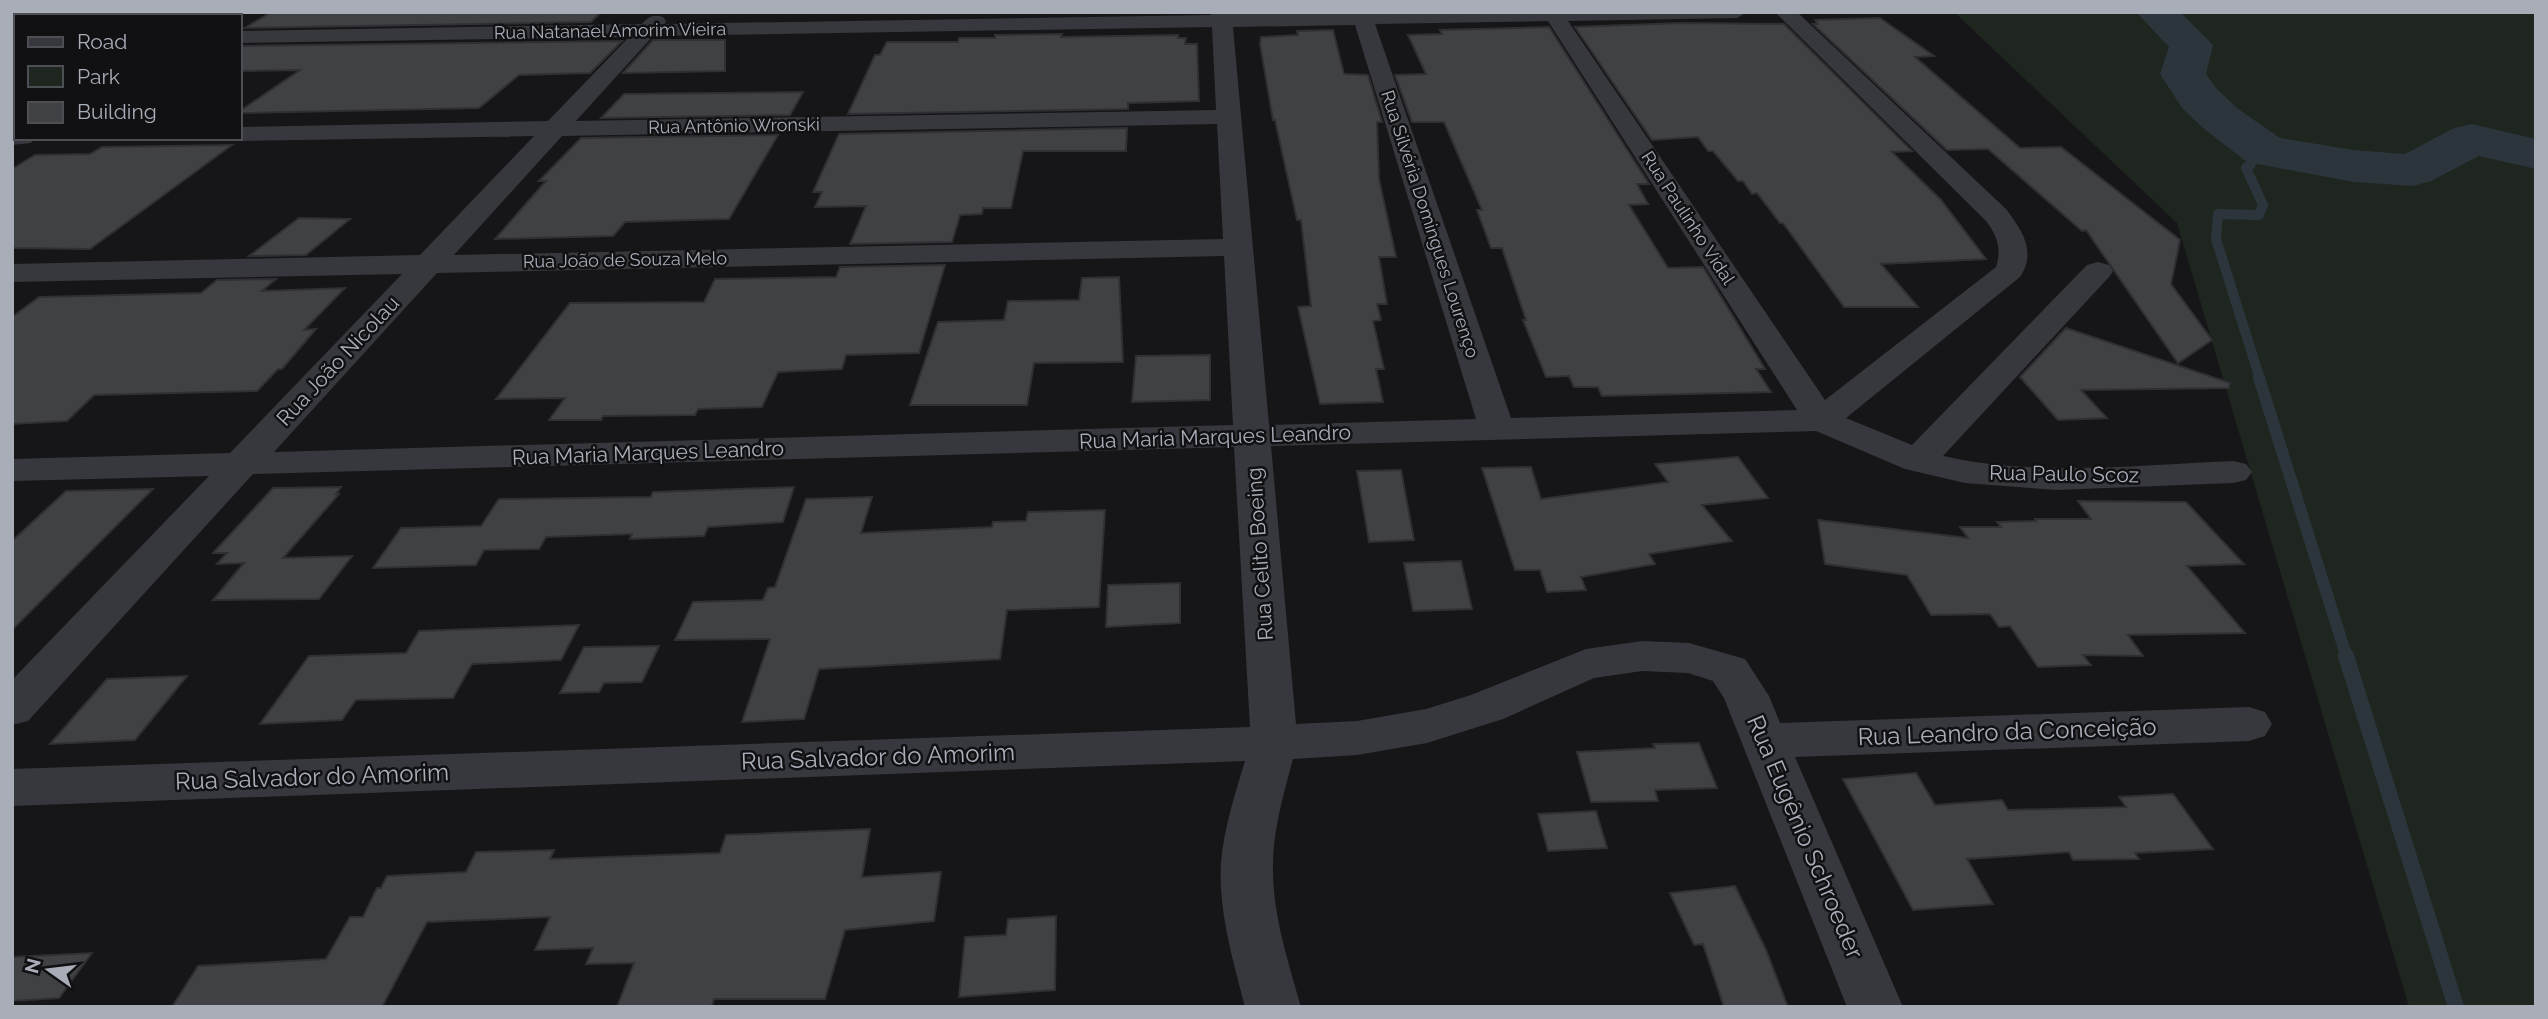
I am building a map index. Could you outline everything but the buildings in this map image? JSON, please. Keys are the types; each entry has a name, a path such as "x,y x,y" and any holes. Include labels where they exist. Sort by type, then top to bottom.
{"street":[{"name":"Rua Natanael Amorim Vieira","path":"242,37 656,21 1363,18 1737,12"},
{"path":"1785,12 1996,215 2014,244 2016,258 2009,271 1821,420"},
{"name":"Rua Paulinho Vidal","path":"1555,15 1821,420"},
{"name":"Rua Celito Boeing","path":"1221,17 1274,743 1252,827 1247,879 1257,947 1273,1007"},
{"name":"Rua Silvéria Domingues Lourenço","path":"1363,18 1497,429"},
{"name":"Rua João Nicolau","path":"12,709 656,21"},
{"name":"Rua Antônio Wronski","path":"242,134 1228,117"},
{"name":"Rua João de Souza Melo","path":"12,273 1238,247"},
{"path":"1918,461 2098,271"},
{"name":"Rua Maria Marques Leandro","path":"12,470 1821,420"},
{"name":"Rua Paulo Scoz","path":"1821,420 1918,461 1965,472 2056,479 2234,472"},
{"name":"Rua Salvador do Amorim","path":"12,788 1357,738 1427,726 1487,707 1586,664 1642,656 1689,658 1729,670"},
{"name":"Rua Eugênio Schroeder","path":"1729,670 1745,696 1765,741 1875,1007"},
{"name":"Rua Leandro da Conceição","path":"1765,741 2249,724"}],"green space":[{"path":"1954,12 2536,12 2536,1007 2409,1007 2177,223"}],"waterway":[{"path":"2156,12 2191,45 2183,74 2199,98 2220,118 2265,151 2354,166 2413,170 2472,139 2536,154"},
{"path":"2249,165 2265,151"},
{"path":"2251,164 2246,168 2263,205 2259,215 2218,214 2216,239 2260,379"},
{"path":"2259,378 2347,658"},
{"path":"2346,656 2456,1007"}]}
